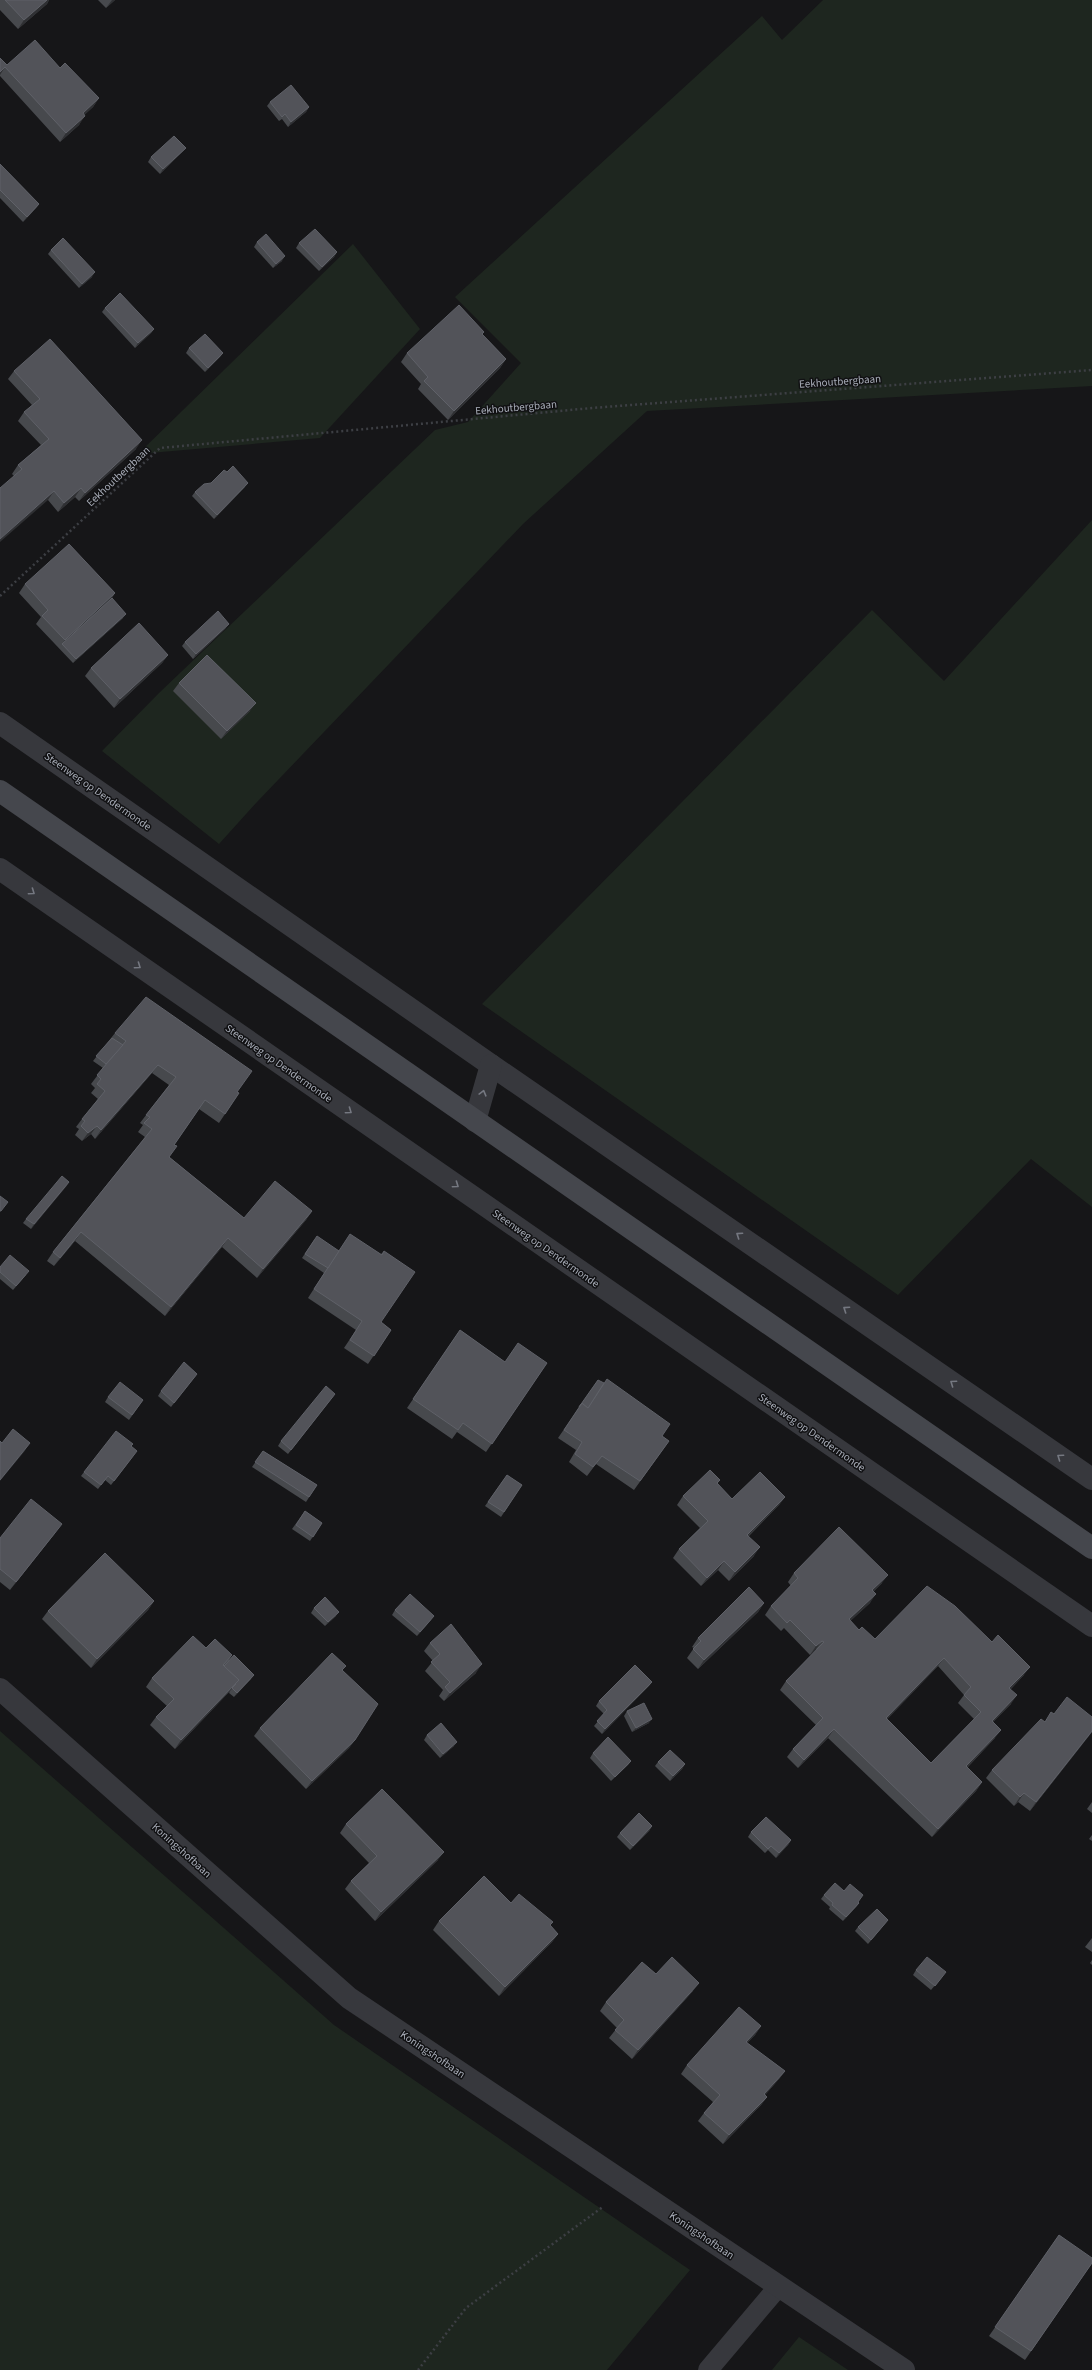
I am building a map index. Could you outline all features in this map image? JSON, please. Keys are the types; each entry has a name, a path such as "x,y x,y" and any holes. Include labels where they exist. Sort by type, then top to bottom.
{"main road":[{"path":"0,791 475,1122 1092,1548"}],"street":[{"name":"Steenweg op Dendermonde","path":"0,723 491,1065 1092,1479"},
{"name":"Steenweg op Dendermonde","path":"0,869 1092,1626"},
{"path":"475,1122 491,1065"},
{"name":"Koningshofbaan","path":"0,1689 348,1998 904,2370"}],"lane":[{"path":"708,2370 779,2286"}],"path":[{"name":"Eekhoutbergbaan","path":"0,596 160,448 592,408 1092,370"},
{"path":"418,2370 466,2308 630,2186"}],"shaded area":[{"path":"823,0 1092,0 1092,386 647,411 523,524 257,802 219,844 102,751 159,693 435,430 468,422 521,363 455,297 762,16 782,40"},
{"path":"353,244 420,329 320,438 138,454"},
{"path":"1092,520 1092,1207 1031,1159 898,1295 482,1004 872,610 944,681"},
{"path":"0,1731 334,2025 690,2270 607,2370 0,2370"},
{"path":"799,2337 848,2370 772,2370"}],"building":[{"path":"5,0 47,0 24,20"},
{"path":"35,40 60,68 65,63 99,98 83,113 85,116 66,133 5,67 0,72 0,58 7,65"},
{"path":"291,85 309,107 291,122 285,114 282,117 270,102"},
{"path":"174,136 186,148 163,169 151,157"},
{"path":"0,164 39,204 27,217 0,190"},
{"path":"315,229 337,252 322,267 299,243"},
{"path":"266,234 285,256 276,264 257,242"},
{"path":"63,238 95,272 82,284 51,250"},
{"path":"120,293 154,329 138,343 105,308"},
{"path":"459,305 484,332 482,334 506,359 454,411 424,381 428,377 407,353"},
{"path":"205,334 223,353 208,368 189,348"},
{"path":"50,339 142,440 85,493 81,488 64,503 54,491 0,539 0,488 22,469 18,465 49,439 24,412 40,399 14,371"},
{"path":"233,466 248,483 217,515 195,492 204,484 211,483 224,470 227,472"},
{"path":"69,544 115,593 65,640 42,616 48,610 25,584"},
{"path":"112,598 126,614 76,659 62,644"},
{"path":"218,611 229,624 196,654 185,642"},
{"path":"139,623 168,655 120,699 91,668"},
{"path":"207,655 256,703 227,731 179,683"},
{"path":"146,997 252,1071 237,1092 239,1093 225,1114 205,1100 174,1145 177,1146 169,1157 244,1218 275,1181 312,1211 263,1269 228,1238 171,1307 81,1232 60,1258 53,1252 152,1129 144,1123 150,1117 146,1115 176,1077 158,1065 101,1130 97,1126 88,1133 81,1126 85,1121 82,1119 105,1091 97,1084 101,1079 97,1075 126,1041 115,1033"},
{"path":"112,1038 123,1045 106,1064 96,1056"},
{"path":"62,1176 69,1182 34,1224 26,1219"},
{"path":"0,1196 8,1202 1,1211 0,1211"},
{"path":"350,1234 382,1255 384,1251 415,1272 381,1322 391,1330 374,1356 350,1340 362,1321 314,1289"},
{"path":"317,1236 339,1251 328,1268 305,1254"},
{"path":"10,1255 29,1271 16,1286 0,1272 0,1267"},
{"path":"460,1330 505,1362 518,1343 547,1363 492,1444 463,1423 458,1430 413,1399"},
{"path":"184,1362 197,1374 174,1403 161,1391"},
{"path":"607,1379 670,1424 662,1436 669,1441 640,1481 602,1456 593,1467 575,1454 582,1442 564,1430 582,1403 588,1408"},
{"path":"598,1380 604,1383 588,1408 582,1403 579,1407"},
{"path":"120,1382 143,1400 132,1415 108,1397"},
{"path":"326,1386 335,1394 291,1450 281,1441"},
{"path":"13,1429 30,1443 0,1480 0,1441 2,1443"},
{"path":"116,1431 133,1444 131,1446 137,1451 114,1481 108,1476 101,1485 84,1472"},
{"path":"263,1451 317,1485 309,1497 255,1462"},
{"path":"710,1470 720,1480 717,1483 732,1499 760,1472 785,1497 747,1535 760,1547 735,1572 724,1561 707,1578 679,1549 708,1521 683,1496"},
{"path":"507,1475 522,1485 504,1512 488,1502"},
{"path":"31,1499 62,1524 16,1582 0,1569 0,1538"},
{"path":"305,1511 322,1523 313,1537 296,1525"},
{"path":"839,1527 888,1575 872,1590 876,1594 849,1619 859,1630 862,1627 875,1639 927,1586 955,1606 992,1642 998,1635 1030,1667 1009,1688 1017,1695 992,1721 1001,1730 966,1766 982,1782 938,1829 834,1729 804,1760 793,1749 823,1718 786,1681 824,1642 822,1641 816,1646 790,1620 787,1623 771,1606 798,1578 794,1573","holes":["944,1658 971,1687 964,1695 981,1712 931,1763 886,1718"]},
{"path":"105,1553 154,1601 97,1659 48,1611"},
{"path":"749,1587 764,1603 704,1660 693,1649 701,1641 698,1638"},
{"path":"410,1594 434,1616 420,1632 395,1610"},
{"path":"325,1597 339,1612 328,1622 314,1608"},
{"path":"451,1624 482,1664 450,1693 445,1687 450,1682 431,1662 440,1654 430,1643"},
{"path":"193,1636 206,1648 215,1639 232,1655 223,1665 239,1680 181,1740 156,1717 174,1699 152,1678"},
{"path":"332,1653 346,1666 342,1670 378,1704 355,1740 312,1781 260,1728"},
{"path":"234,1655 254,1675 237,1693 232,1688 239,1680 224,1666"},
{"path":"635,1665 652,1682 605,1729 597,1721 607,1710 599,1701"},
{"path":"1067,1697 1092,1717 1092,1731 1036,1802 1024,1793 1020,1797 992,1770 1041,1719 1045,1722 1051,1712 1054,1714"},
{"path":"644,1703 652,1719 636,1728 627,1711"},
{"path":"441,1723 457,1742 443,1754 427,1735"},
{"path":"608,1737 631,1761 615,1777 593,1753"},
{"path":"670,1750 685,1764 673,1776 658,1762"},
{"path":"382,1789 444,1852 381,1912 351,1881 377,1856 346,1824"},
{"path":"639,1813 652,1826 633,1846 620,1833"},
{"path":"766,1817 791,1840 779,1853 771,1846 768,1849 751,1832"},
{"path":"484,1876 511,1903 519,1894 553,1922 550,1925 558,1934 505,1987 439,1921"},
{"path":"835,1883 844,1891 850,1884 863,1895 858,1902 859,1903 846,1917 832,1905 833,1903 824,1895"},
{"path":"877,1909 888,1920 871,1940 858,1927"},
{"path":"672,1957 699,1983 638,2050 615,2030 624,2020 606,2002 642,1962 656,1974"},
{"path":"927,1957 946,1972 935,1986 916,1970"},
{"path":"739,2007 761,2026 746,2042 785,2071 764,2094 767,2097 729,2135 704,2113 720,2095 687,2065"},
{"path":"1059,2235 1092,2258 1092,2263 1031,2351 995,2327"}]}
